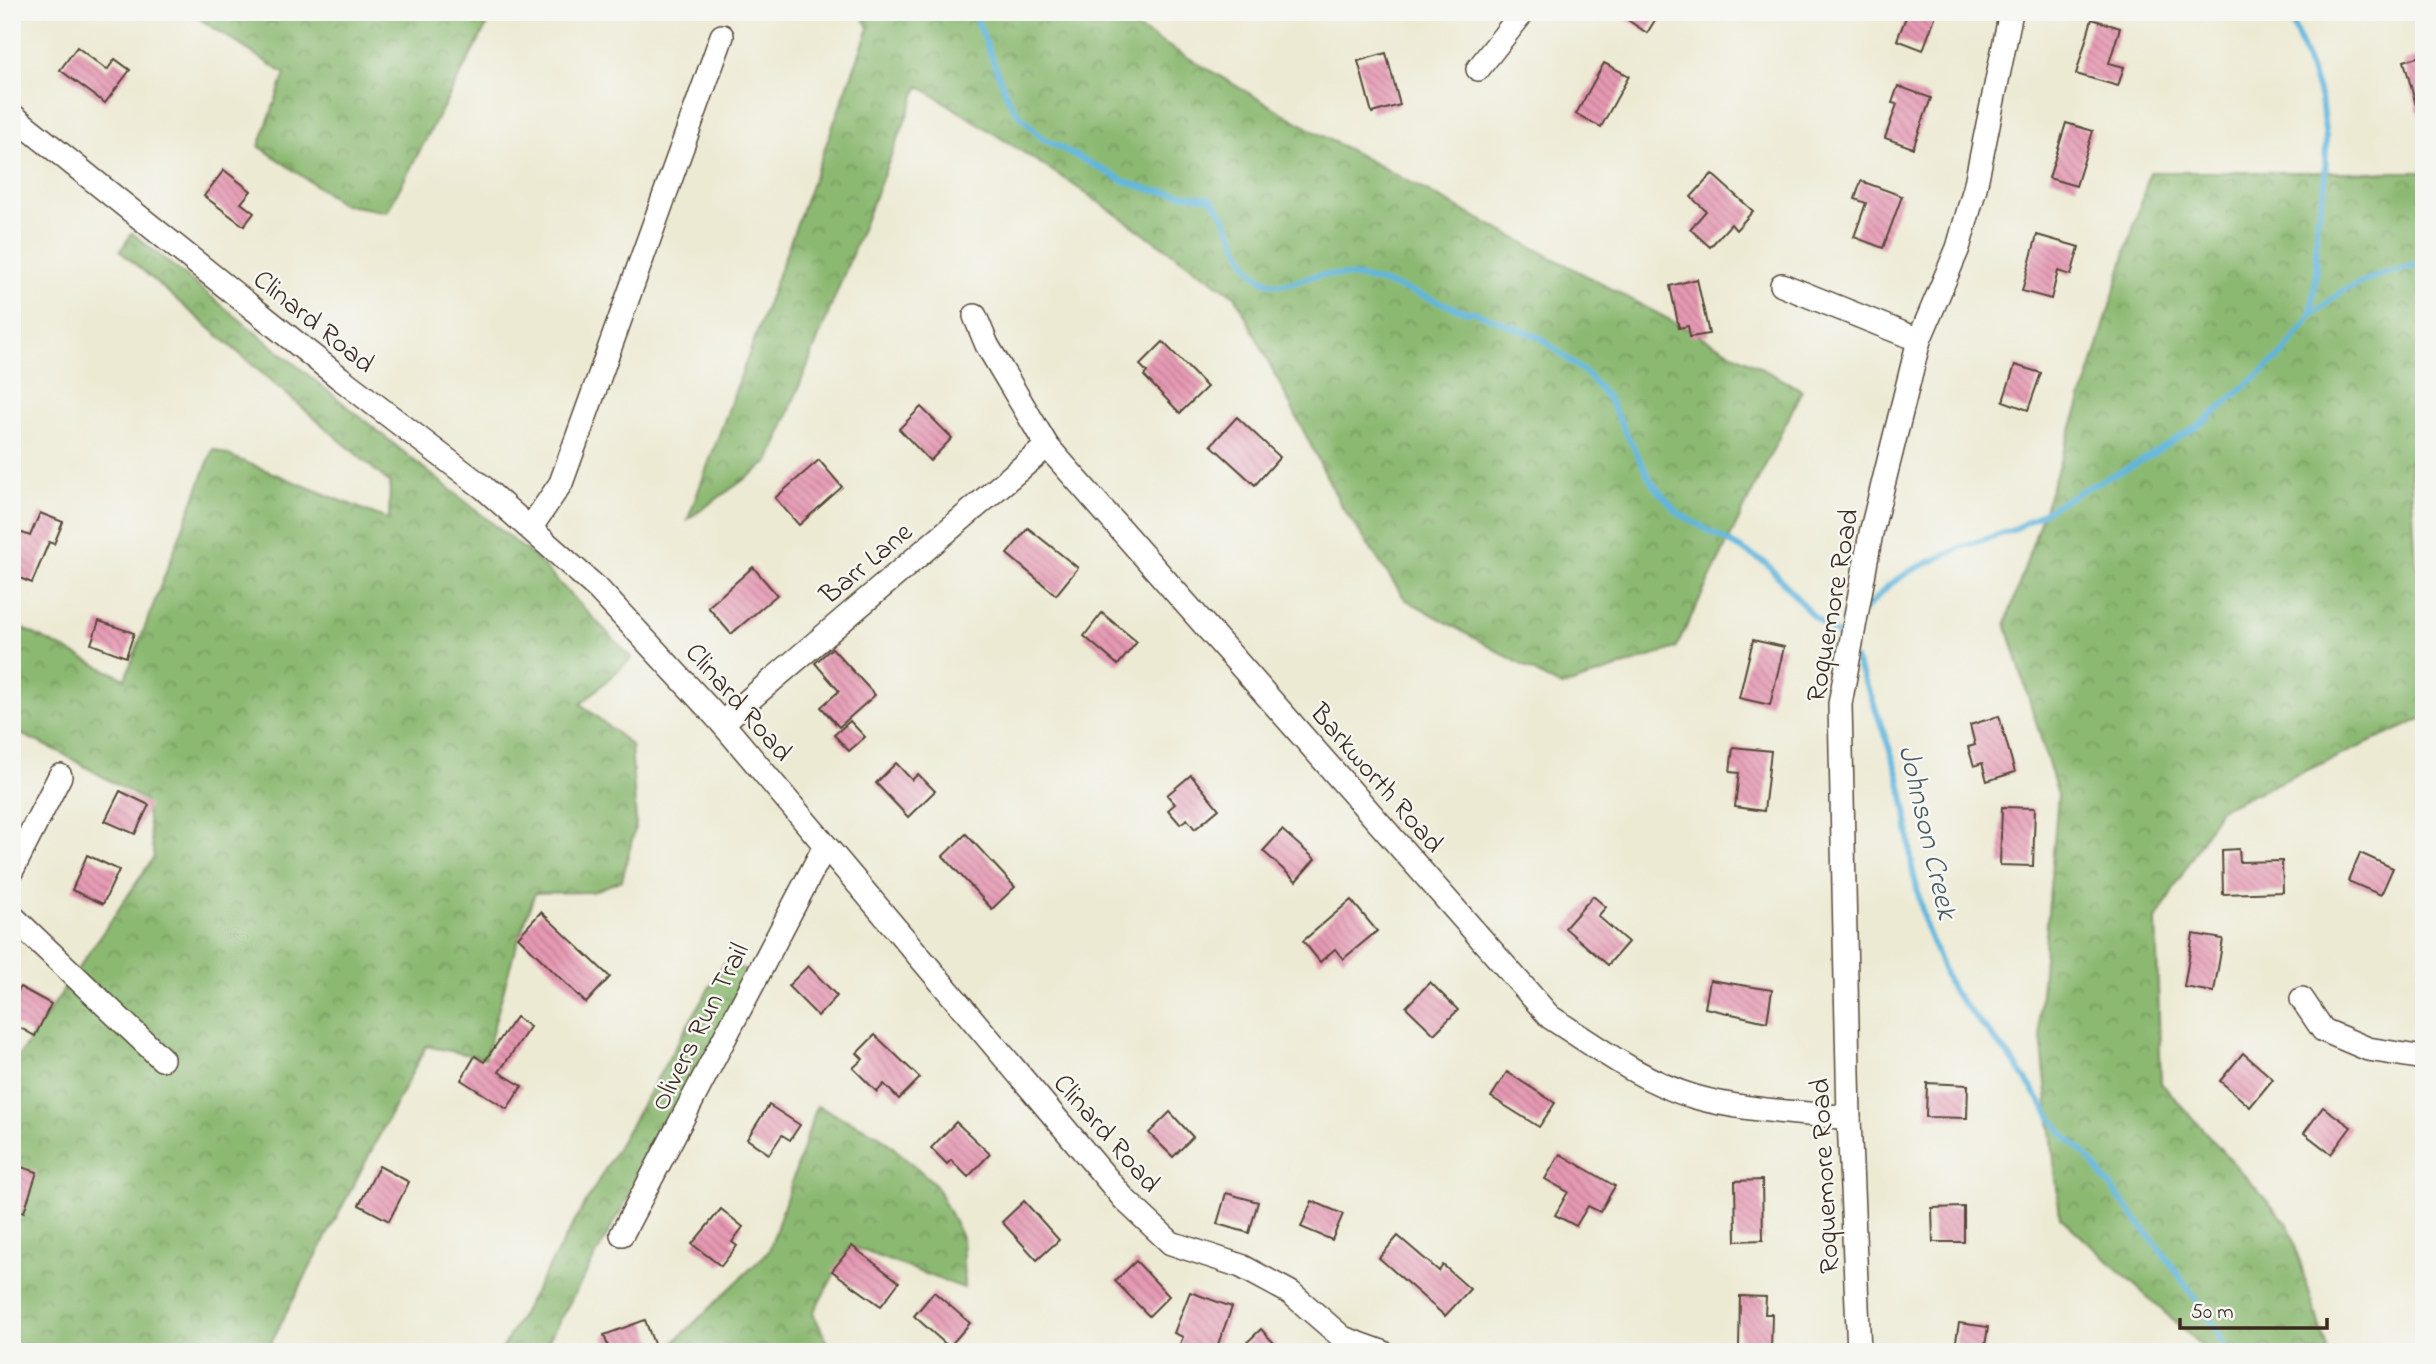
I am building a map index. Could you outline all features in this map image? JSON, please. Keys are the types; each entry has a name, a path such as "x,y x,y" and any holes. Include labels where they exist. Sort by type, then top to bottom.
{"street":[{"path":"1478,69 1523,12"},
{"name":"Roquemore Road","path":"1859,1352 1849,1118 1840,705 1871,533 1919,340 1958,248 1975,188 2011,12"},
{"path":"531,527 561,483 722,36"},
{"name":"Clinard Road","path":"12,115 531,527 598,589 722,723 1125,1200 1171,1243 1241,1266 1291,1293 1343,1338 1382,1352"},
{"path":"1782,285 1919,340"},
{"name":"Barkworth Road","path":"975,316 987,345 1047,446 1550,1017 1634,1070 1694,1097 1754,1108 1849,1118"},
{"name":"Barr Lane","path":"722,723 1047,446"},
{"path":"12,870 60,776"},
{"name":"Olivers Run Trail","path":"622,1234 825,846"},
{"path":"12,916 162,1059"},
{"path":"2302,999 2323,1030 2368,1049 2424,1058"}],"green space":[{"path":"189,12 494,12 387,212 342,204 259,146 285,74"},
{"path":"859,12 1110,12 1317,133 1802,390 1676,648 1561,687 1405,599 1341,505 1236,297 1065,179 919,86 769,462 688,519 869,28"},
{"path":"2150,172 2424,172 2424,446 2410,460 2416,564 2424,577 2424,718 2220,809 2156,920 2161,1083 2288,1224 2328,1352 2208,1352 2060,1217 2039,1017 2058,795 2006,623 2089,376"},
{"path":"132,233 534,557 632,658 581,704 631,745 636,824 622,880 592,892 535,893 513,956 485,1058 426,1046 266,1352 12,1352 12,1066 154,857 145,801 58,751 12,730 12,623 125,679 213,449 389,520 390,483 120,251"},
{"path":"723,964 754,972 542,1352 500,1352"},
{"path":"817,1106 879,1135 935,1184 962,1237 964,1288 850,1246 813,1313 832,1352 664,1352 769,1251"}],"building":[{"path":"1616,12 1660,12 1647,33"},
{"path":"1908,12 1937,12 1923,50 1897,40"},
{"path":"2092,19 2120,28 2109,63 2124,67 2118,86 2076,74"},
{"path":"77,47 107,70 115,59 130,70 105,103 60,70"},
{"path":"1386,53 1400,105 1372,113 1358,61"},
{"path":"2424,55 2424,115 2419,116 2404,61"},
{"path":"1604,63 1629,76 1601,127 1576,114"},
{"path":"1898,86 1931,98 1913,148 1885,138 1897,104 1892,103"},
{"path":"2066,123 2093,131 2076,186 2049,178"},
{"path":"224,170 251,191 241,203 254,213 244,226 204,196"},
{"path":"1712,174 1753,211 1736,230 1731,224 1710,247 1690,229 1706,211 1691,197"},
{"path":"1861,181 1902,196 1883,248 1854,237 1866,203 1855,199"},
{"path":"2037,235 2079,247 2071,275 2058,271 2051,299 2022,291"},
{"path":"1697,279 1709,334 1690,337 1688,326 1679,328 1670,286"},
{"path":"1163,342 1207,387 1180,413 1144,376 1147,372 1140,365"},
{"path":"2015,365 2041,373 2028,410 2003,401"},
{"path":"921,407 952,438 930,461 899,429"},
{"path":"1237,417 1280,457 1255,485 1211,445"},
{"path":"819,460 842,487 799,525 775,498"},
{"path":"40,513 63,522 54,544 49,542 32,583 12,575 12,529 30,536"},
{"path":"1028,528 1078,568 1056,595 1007,554"},
{"path":"753,567 777,595 731,634 708,607"},
{"path":"1102,613 1137,642 1118,665 1084,636"},
{"path":"99,621 134,633 126,657 91,644"},
{"path":"1753,640 1784,647 1770,705 1739,698"},
{"path":"832,648 875,695 839,727 821,707 839,691 815,663"},
{"path":"1999,716 2015,772 1987,781 1982,763 1974,766 1968,747 1975,745 1970,725"},
{"path":"850,721 865,737 849,751 834,735"},
{"path":"1733,747 1771,751 1764,811 1735,807 1739,773 1730,772"},
{"path":"896,763 912,780 918,774 935,791 908,817 876,783"},
{"path":"1191,775 1219,809 1195,829 1187,819 1180,824 1168,810 1175,804 1167,795"},
{"path":"120,791 149,805 135,834 105,821"},
{"path":"2002,807 2035,808 2033,866 2000,865"},
{"path":"1282,830 1315,859 1296,881 1263,851"},
{"path":"966,834 1015,887 992,909 943,856"},
{"path":"2239,849 2240,862 2282,861 2283,892 2223,894 2222,850"},
{"path":"2360,853 2393,868 2381,895 2348,881"},
{"path":"87,855 119,870 103,904 72,890"},
{"path":"1593,896 1606,907 1598,916 1628,942 1608,965 1565,928"},
{"path":"1351,900 1377,931 1343,959 1335,949 1320,962 1303,941"},
{"path":"541,912 610,977 586,1003 518,937"},
{"path":"2193,934 2223,939 2214,992 2184,987"},
{"path":"808,966 837,996 818,1016 788,986"},
{"path":"1710,980 1772,990 1767,1022 1705,1008"},
{"path":"1430,982 1458,1010 1434,1034 1406,1007"},
{"path":"20,987 51,1004 35,1036 12,1023 12,1002"},
{"path":"516,1017 530,1027 499,1072 522,1086 507,1109 461,1080 475,1056 484,1062"},
{"path":"875,1035 920,1078 899,1099 884,1084 877,1092 853,1068 863,1059 857,1053"},
{"path":"2243,1053 2273,1079 2250,1107 2220,1081"},
{"path":"1507,1072 1555,1103 1539,1127 1491,1097"},
{"path":"1927,1083 1968,1085 1967,1118 1926,1117"},
{"path":"769,1105 800,1125 790,1140 782,1135 769,1154 747,1139"},
{"path":"2323,1107 2351,1127 2331,1154 2304,1133"},
{"path":"1170,1112 1193,1137 1173,1157 1149,1133"},
{"path":"956,1122 990,1154 968,1177 951,1160 947,1164 931,1148"},
{"path":"1560,1154 1615,1186 1600,1212 1588,1206 1576,1226 1555,1215 1568,1192 1545,1179"},
{"path":"12,1164 37,1172 24,1212 12,1208"},
{"path":"379,1166 409,1182 389,1221 359,1205"},
{"path":"1762,1180 1763,1240 1736,1241 1735,1181"},
{"path":"1226,1193 1258,1202 1249,1233 1217,1224"},
{"path":"1024,1201 1059,1240 1037,1260 1002,1222"},
{"path":"1312,1201 1343,1214 1332,1240 1301,1227"},
{"path":"1964,1207 1964,1242 1933,1242 1932,1208"},
{"path":"721,1209 743,1227 732,1242 737,1246 721,1266 692,1244"},
{"path":"1398,1236 1439,1271 1443,1265 1470,1289 1445,1316 1379,1258"},
{"path":"852,1246 899,1282 881,1306 832,1271"},
{"path":"1136,1261 1169,1296 1149,1316 1115,1281"},
{"path":"934,1292 970,1323 949,1347 914,1316"},
{"path":"1190,1292 1232,1307 1215,1352 1187,1352 1178,1348 1183,1337 1174,1333"},
{"path":"1740,1296 1766,1297 1765,1314 1772,1314 1771,1350 1739,1349"},
{"path":"645,1320 657,1352 610,1352 604,1335"},
{"path":"1959,1323 1988,1327 1984,1352 1954,1352"},
{"path":"1261,1329 1282,1352 1237,1352"}],"waterway":[{"path":"974,12 1006,94 1015,110 1042,138 1124,181 1151,190 1210,198 1225,219 1249,266 1265,281 1287,284 1322,275 1359,277 1396,286 1467,312 1475,312 1541,338 1588,375 1609,400 1652,483 1678,513 1766,563 1813,616 1845,641"},
{"path":"2289,12 2321,99 2326,139 2325,184 2316,227 2316,273 2311,316"},
{"name":"Johnson Creek","path":"1865,610 1889,585 1910,571 1964,546 2013,530 2086,488 2138,463 2205,421 2284,353 2311,316 2342,291 2379,275 2424,263"},
{"name":"Johnson Creek","path":"1855,659 1898,773 1906,809 1912,867 1926,927 1951,989 2014,1062 2062,1133 2085,1154 2166,1257 2210,1319 2228,1352"}]}
